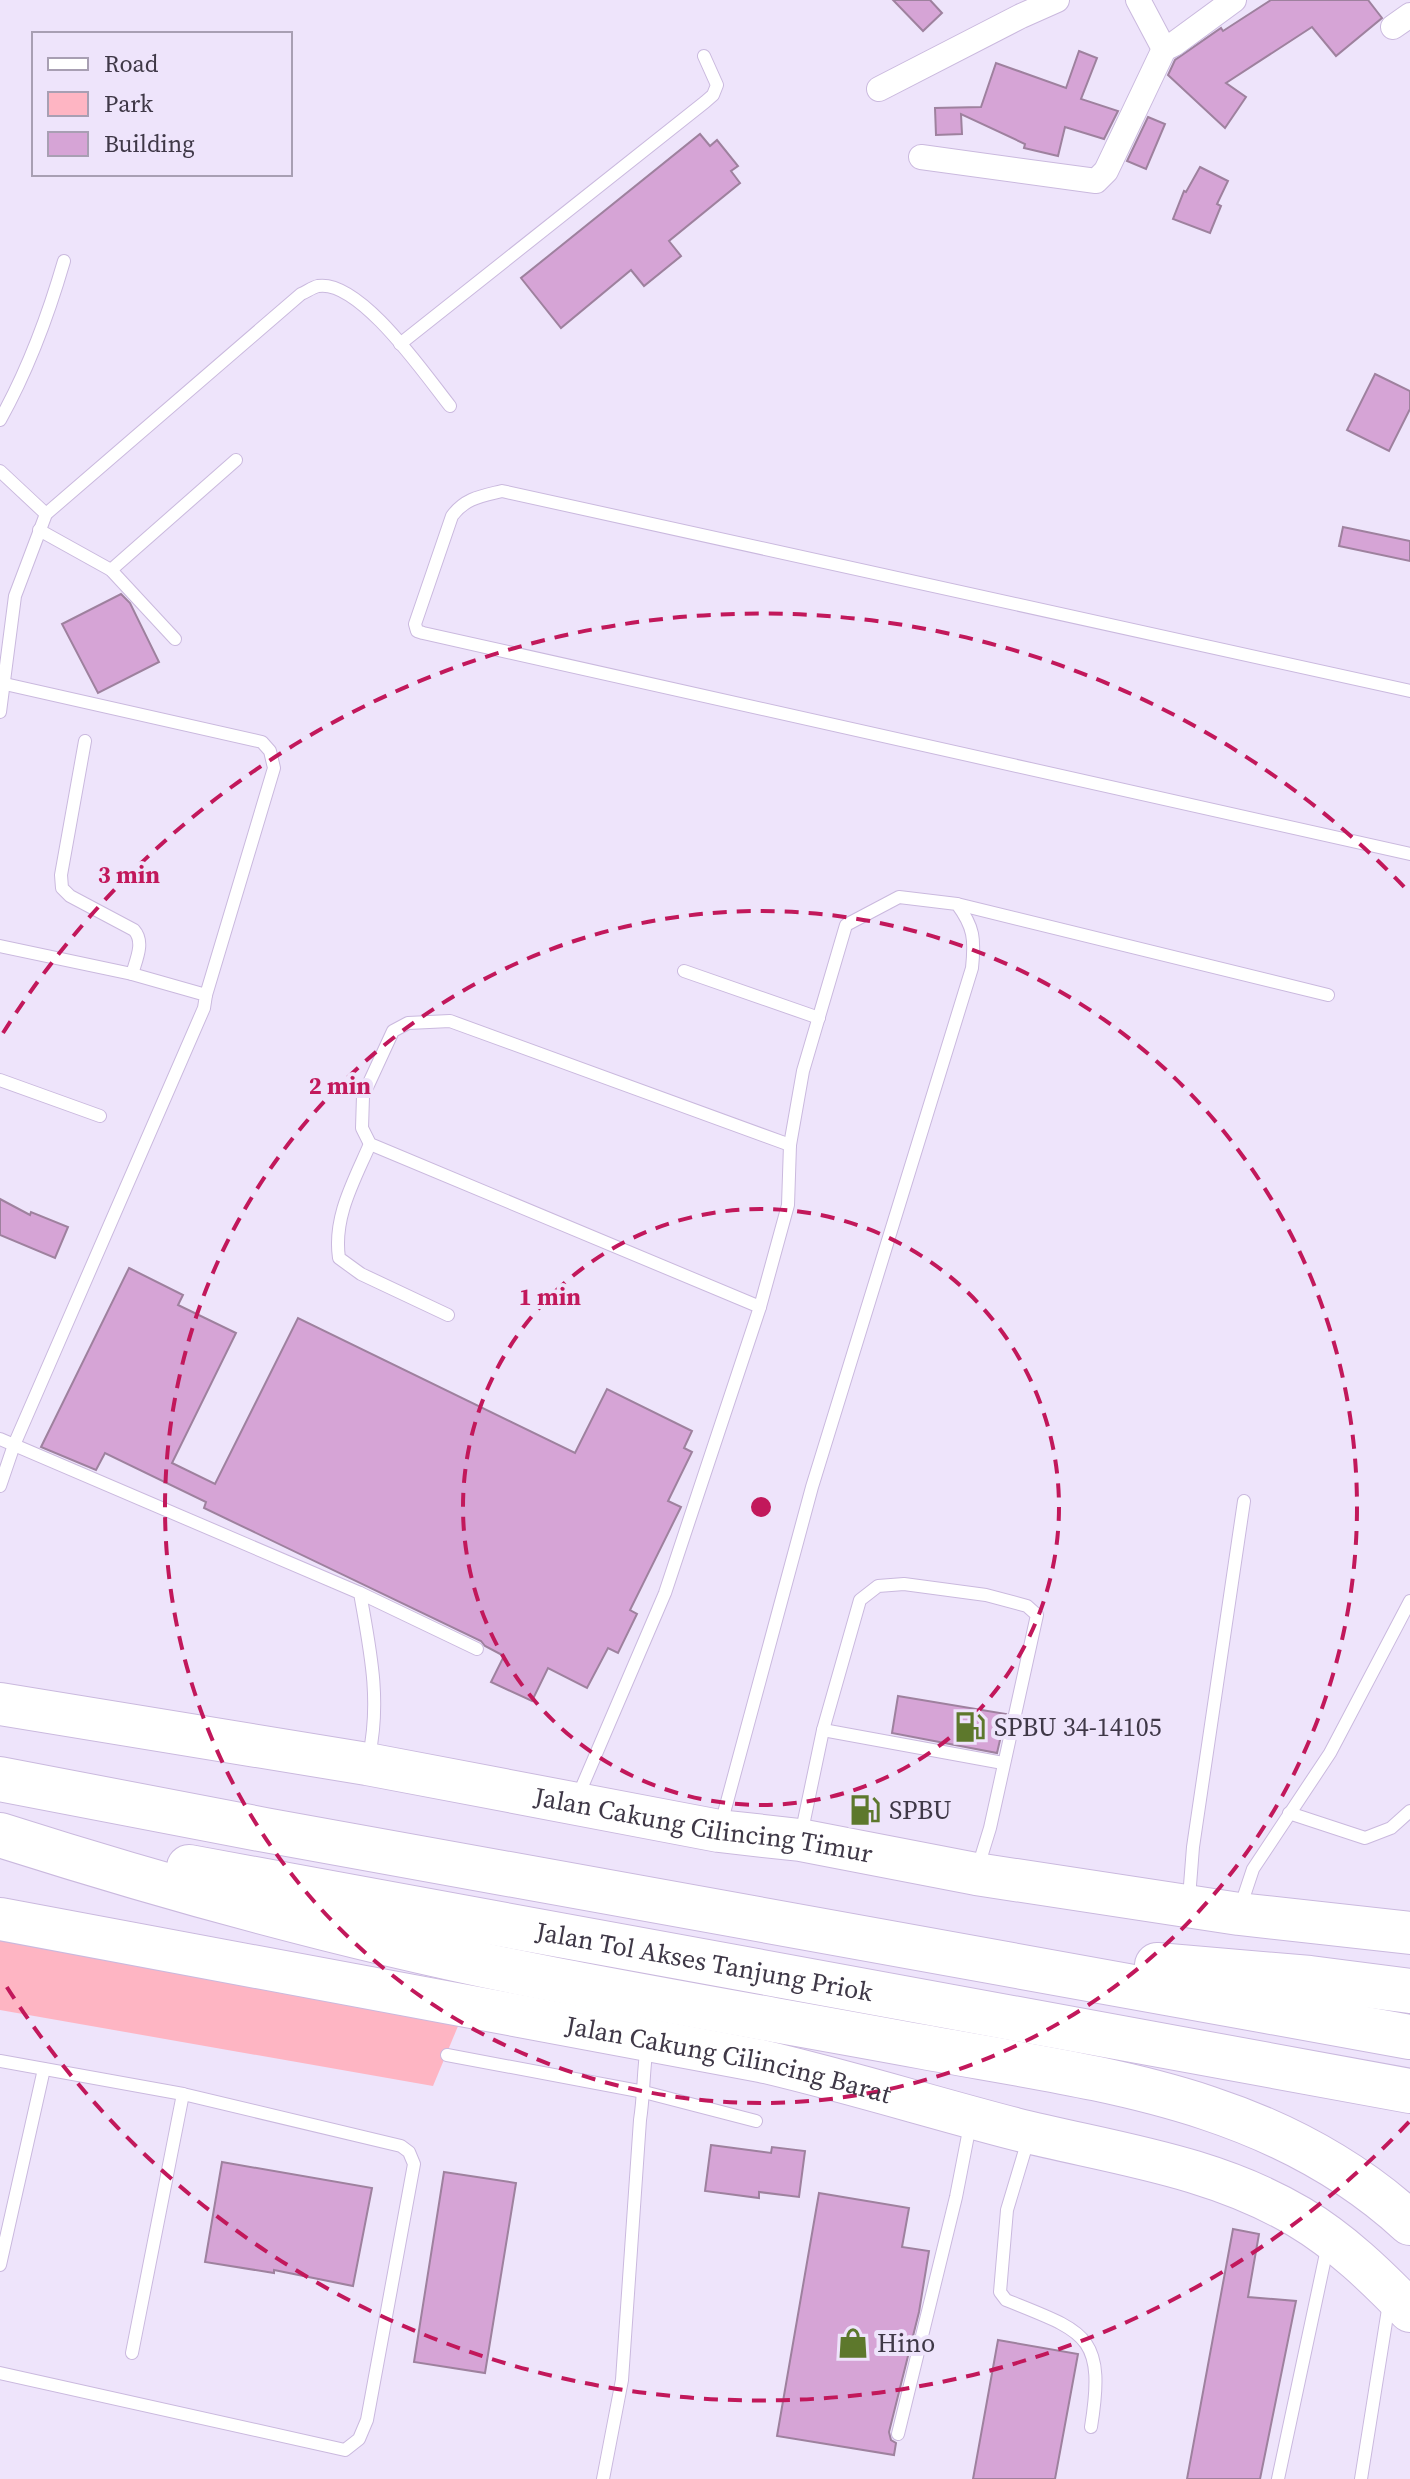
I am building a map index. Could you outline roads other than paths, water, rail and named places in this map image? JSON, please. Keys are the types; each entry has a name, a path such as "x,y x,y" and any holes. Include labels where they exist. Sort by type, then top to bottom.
{"highway":[{"name":"Jalan Cakung Cilincing Timur","path":"0,1704 367,1764 719,1831 800,1840 976,1874 1239,1914 1410,1933"},
{"name":"Jalan Tol Akses Tanjung Priok","path":"0,1779 265,1830 1410,2037"},
{"name":"Jalan Tol Akses Tanjung Priok","path":"0,1834 1410,2091"},
{"path":"0,1834 187,1893 407,1948 549,1979 1085,2076 1187,2100 1255,2124 1312,2151 1365,2185 1410,2223"},
{"name":"Jalan Cakung Cilincing Barat","path":"0,1919 805,2071 1031,2133 1151,2160 1227,2182 1265,2198 1330,2237 1364,2265 1400,2302"},
{"path":"963,1955 1173,1966 1310,1978 1410,1991"}],"street":[{"path":"879,89 1057,0"},
{"path":"1138,0 1164,49"},
{"path":"921,157 1096,181 1106,171 1164,49 1234,0"}],"lane":[{"path":"400,344 713,95 717,85 704,56"},
{"path":"0,420 18,388 51,307 64,261"},
{"path":"0,712 15,596 46,514 301,294 319,286 342,290 372,310 450,406"},
{"path":"111,570 236,460"},
{"path":"0,471 46,514"},
{"path":"1410,691 502,491 475,497 452,516 415,624 417,631 423,633 1410,854"},
{"path":"39,530 111,570 175,639"},
{"path":"0,592 15,596"},
{"path":"0,1486 14,1445 204,1008 274,768 270,751 262,742 5,684"},
{"path":"85,741 61,875 62,888 70,896 140,936 132,974"},
{"path":"575,1803 665,1593 760,1307 788,1205 790,1145 803,1071 846,925 899,897 957,904 1328,995"},
{"path":"719,1831 812,1487 972,968 974,947 971,922 957,904"},
{"path":"0,946 132,974 206,995"},
{"path":"684,971 819,1018"},
{"path":"760,1307 370,1144 362,1128 363,1096 393,1031 408,1023 450,1021 790,1145"},
{"path":"0,1080 100,1116"},
{"path":"370,1144 343,1207 336,1240 339,1258 361,1274 448,1315"},
{"path":"0,1439 360,1593 477,1649"},
{"path":"1188,1906 1193,1847 1244,1501"},
{"path":"800,1840 823,1730 860,1600 878,1586 904,1584 986,1595 1027,1606 1037,1615 990,1828 976,1874"},
{"path":"360,1593 376,1695 375,1729 367,1764"},
{"path":"1239,1914 1253,1869 1330,1753 1410,1601"},
{"path":"823,1730 1003,1763"},
{"path":"1289,1813 1365,1838 1391,1828 1410,1811"},
{"path":"603,2479 622,2380 643,2072 648,2042"},
{"path":"447,2055 644,2092 756,2121"},
{"path":"0,2061 183,2094 401,2146 409,2152 414,2164 367,2420 359,2439 345,2450 0,2373"},
{"path":"0,2265 44,2069"},
{"path":"132,2353 183,2094"},
{"path":"898,2434 956,2197 971,2117"},
{"path":"1031,2133 1007,2210 1000,2292 1006,2300 1071,2327 1087,2341 1094,2359 1097,2390 1091,2427"},
{"path":"1278,2479 1330,2237"},
{"path":"1361,2479 1400,2302"}],"place":[{"name":"SPBU 34-14105","path":"970,1727"},
{"name":"SPBU","path":"865,1810"},
{"name":"Hino","path":"853,2343"}]}
